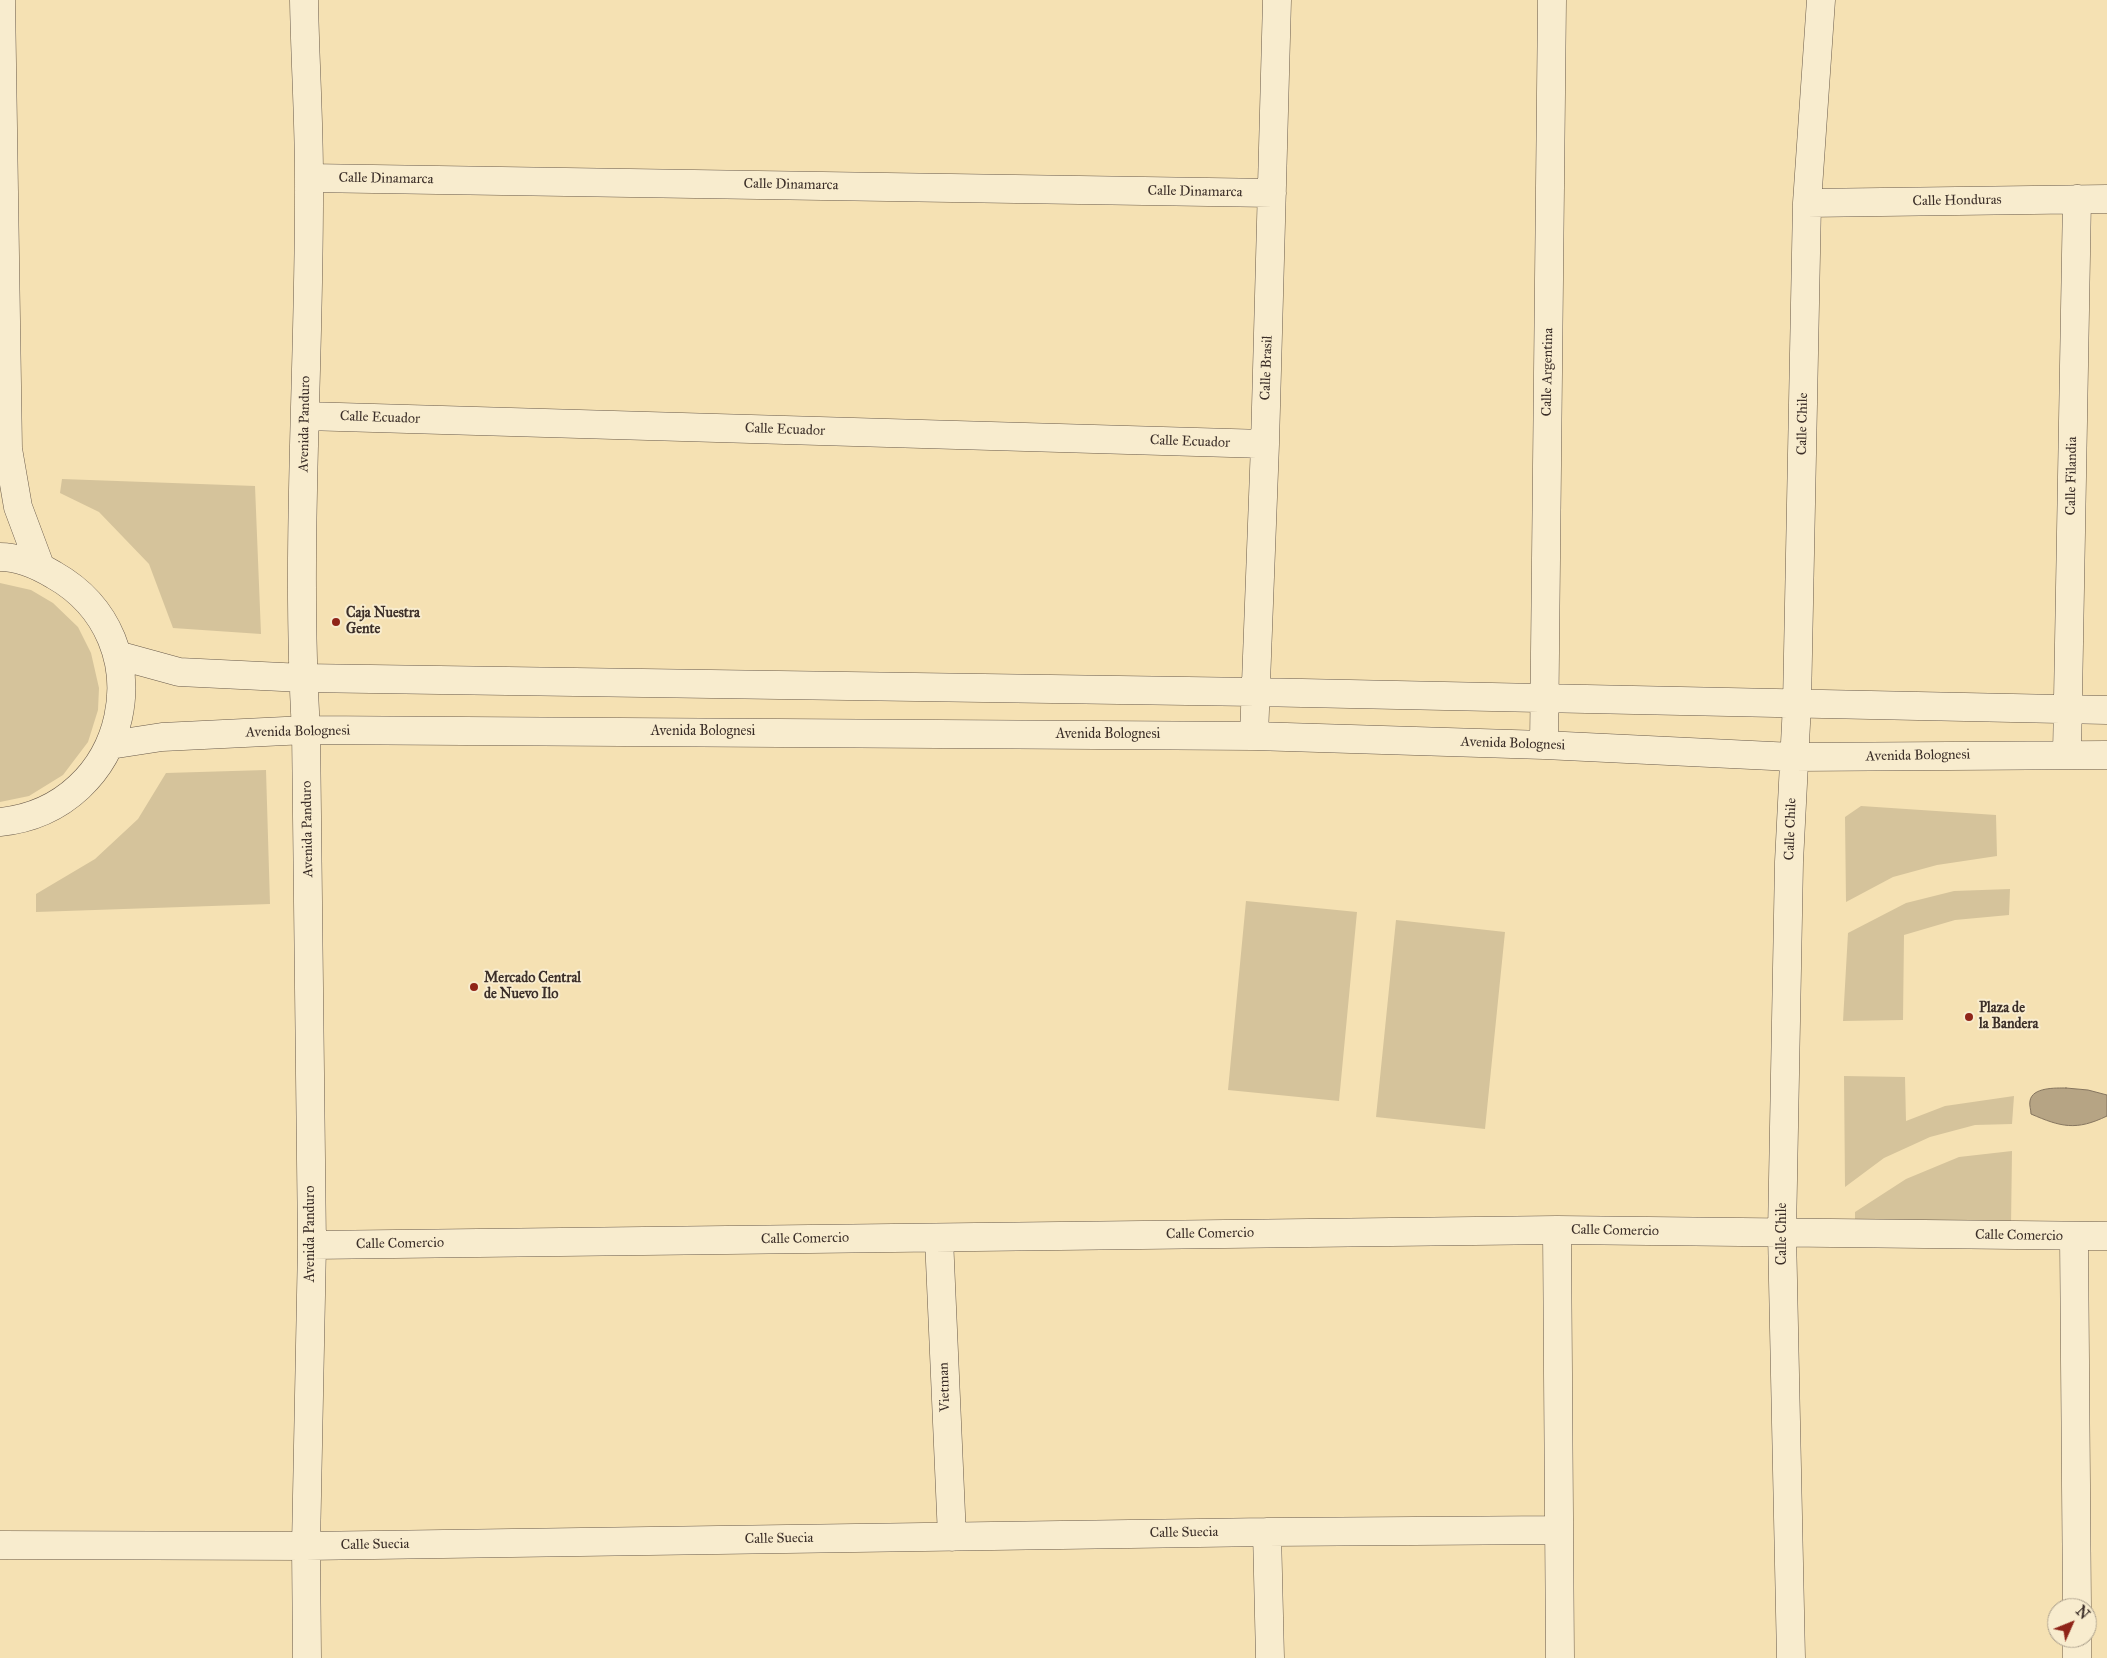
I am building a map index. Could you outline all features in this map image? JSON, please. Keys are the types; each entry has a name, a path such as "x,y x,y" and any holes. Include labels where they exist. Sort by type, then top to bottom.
{"street":[{"path":"0,0 8,449 18,507 40,566"},
{"name":"Avenida Panduro","path":"304,0 309,178 303,678 306,730 312,1246 306,1546 307,1658"},
{"name":"Calle Brasil","path":"1254,736 1265,444 1277,0"},
{"name":"Calle Argentina","path":"1544,745 1552,0"},
{"name":"Calle Chile","path":"1791,1658 1782,1233 1789,862 1796,704 1807,203 1821,0"},
{"name":"Calle Dinamarca","path":"309,178 1272,193"},
{"name":"Calle Filandia","path":"2066,754 2077,199"},
{"name":"Calle Honduras","path":"1807,203 2107,199"},
{"name":"Calle Ecuador","path":"305,416 1265,444"},
{"path":"0,557 40,566 66,582 89,602 106,627 117,655 121,678 118,724 110,745 94,772 72,794 46,810 16,820 0,822"},
{"path":"117,655 179,672 303,678 1255,692 2107,710"},
{"name":"Avenida Bolognesi","path":"110,745 162,737 306,730 1254,736 1544,745 1793,757 2107,755"},
{"path":"1556,1230 1560,1658"},
{"name":"Calle Comercio","path":"312,1246 1556,1230 2107,1236"},
{"path":"2074,1237 2076,1598"},
{"name":"Vietman","path":"939,1238 952,1536"},
{"name":"Calle Suecia","path":"0,1545 306,1546 952,1536 1559,1530"},
{"path":"1267,1532 1270,1658"}],"shaded area":[{"path":"62,479 255,486 261,634 173,628 149,564 99,512 60,493"},
{"path":"0,583 31,590 53,603 78,627 91,653 99,688 98,710 88,742 63,775 29,796 0,802"},
{"path":"266,770 270,904 36,912 36,894 95,859 138,819 166,773"},
{"path":"1861,806 1996,815 1997,856 1937,865 1893,877 1846,902 1845,817"},
{"path":"2010,889 2009,915 1955,920 1904,935 1903,1020 1843,1021 1848,933 1906,903 1954,891"},
{"path":"1246,901 1357,912 1339,1101 1228,1090"},
{"path":"1396,920 1505,932 1485,1129 1376,1117"},
{"path":"1844,1076 1905,1077 1906,1121 1945,1106 2014,1096 2012,1124 1975,1125 1930,1137 1884,1158 1845,1187"},
{"path":"2045,1089 2088,1090 2107,1095 2107,1116 2086,1124 2069,1126 2051,1122 2031,1114 2030,1101 2035,1093"},
{"path":"2012,1151 2011,1226 1855,1226 1855,1212 1906,1179 1959,1157"}],"place":[{"name":"Caja Nuestra Gente","path":"336,622"},
{"name":"Mercado Central de Nuevo Ilo","path":"474,987"},
{"name":"Plaza de la Bandera","path":"1969,1017"}]}
